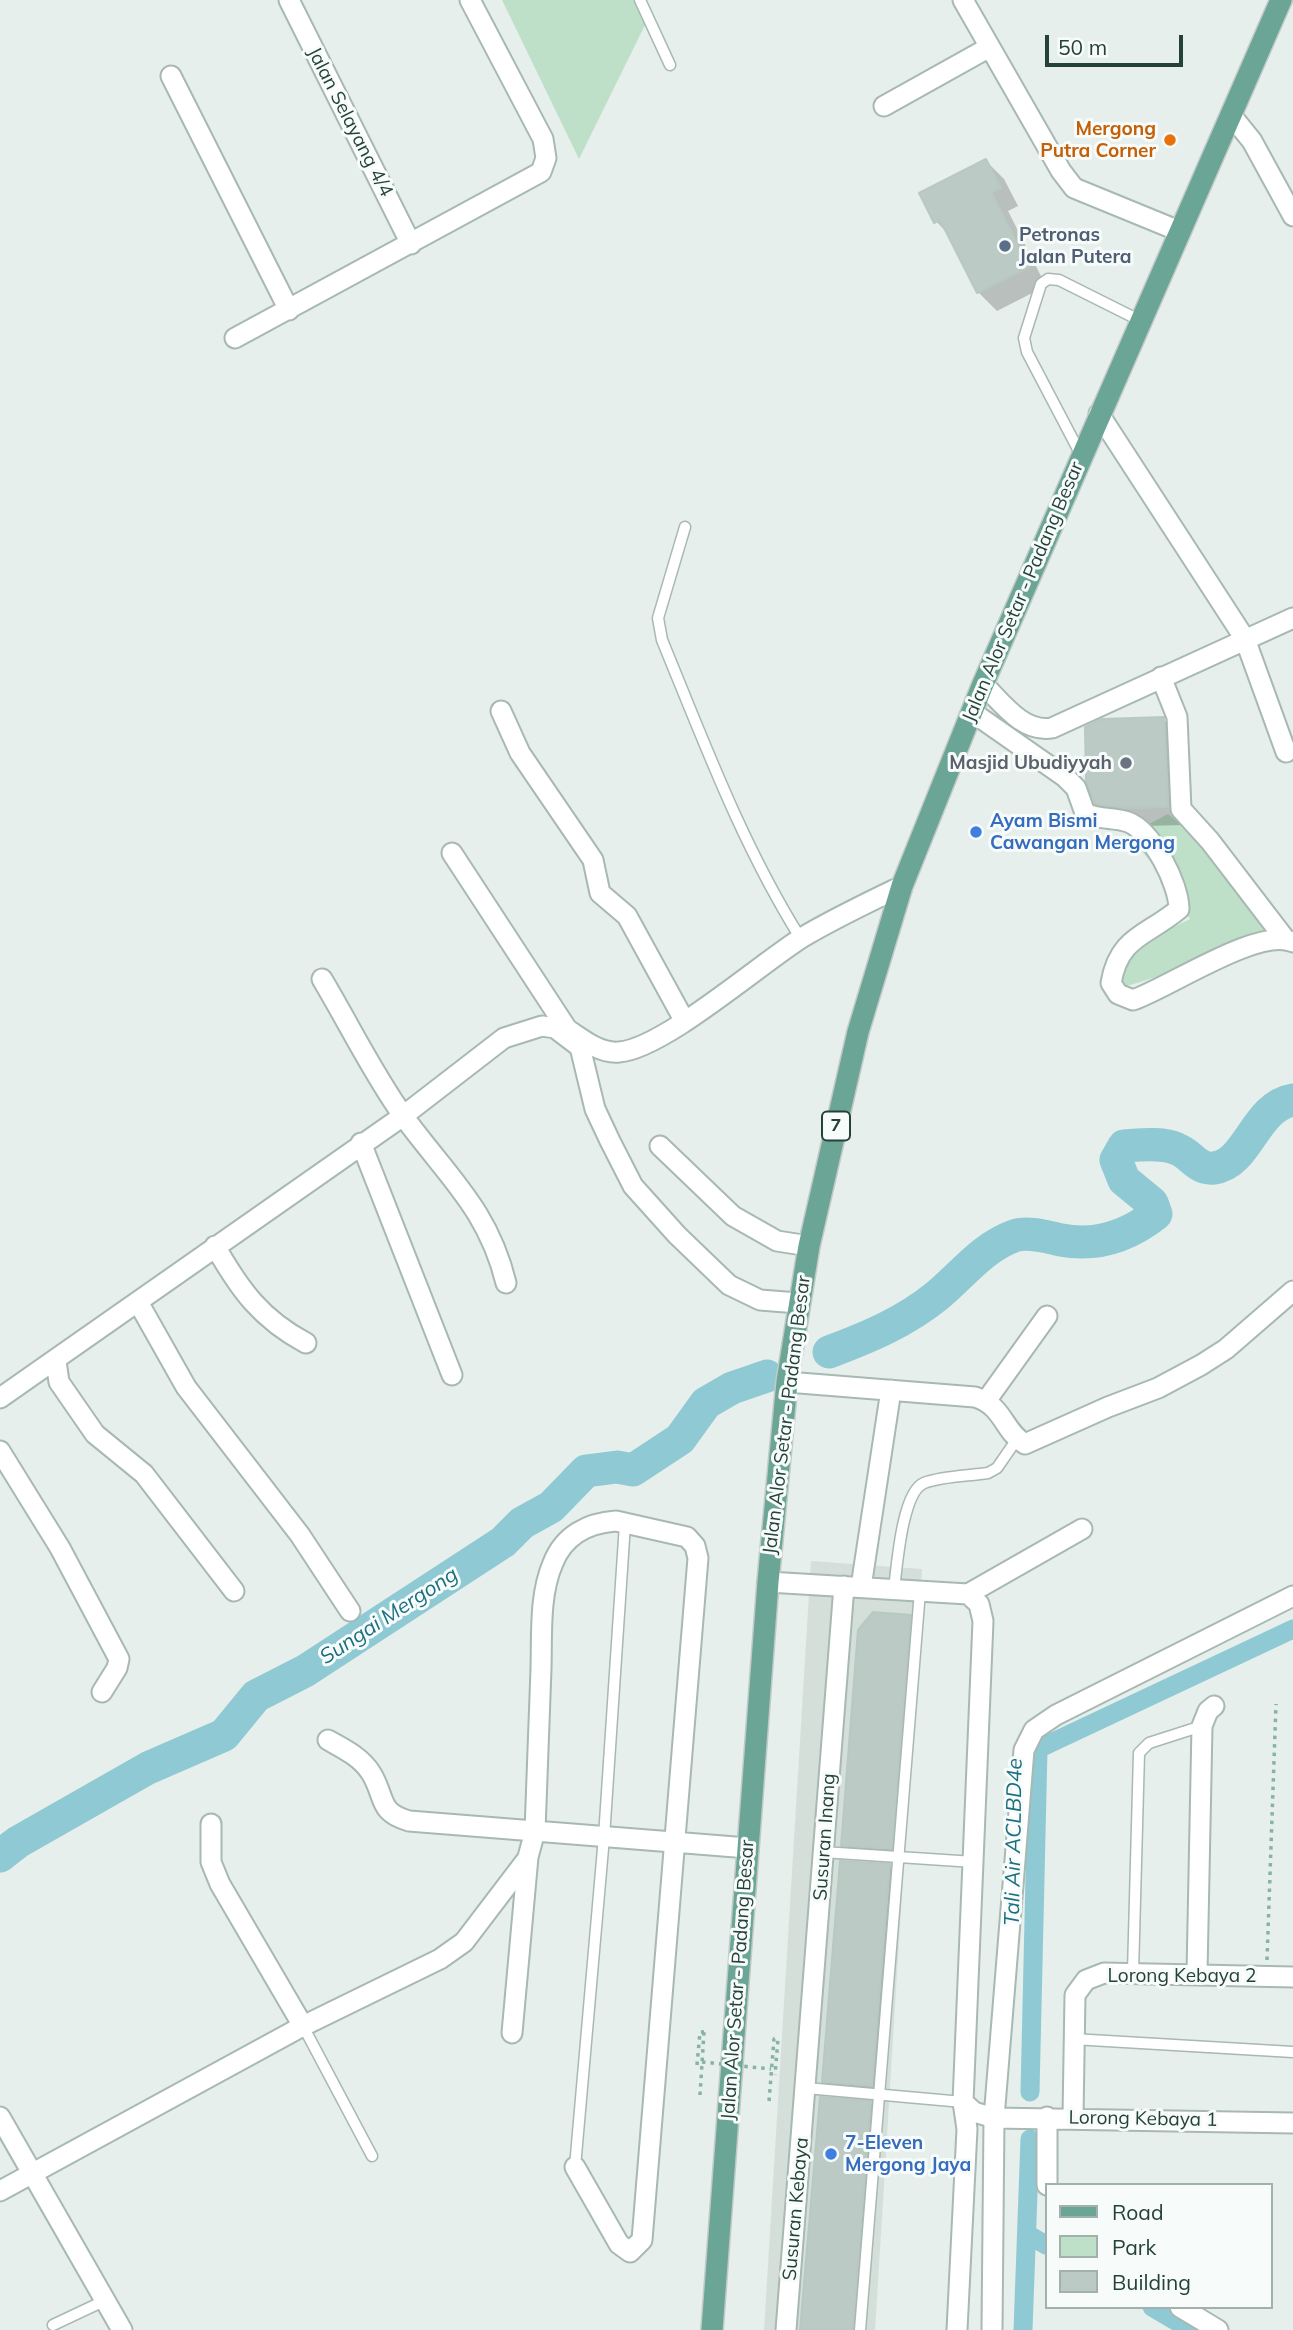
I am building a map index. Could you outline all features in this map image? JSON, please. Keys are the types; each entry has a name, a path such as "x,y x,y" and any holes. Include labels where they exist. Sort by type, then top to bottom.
{"main road":[{"name":"Jalan Alor Setar - Padang Besar","path":"712,2330 768,1582 787,1382 809,1246 858,1032 902,886 983,684 1139,320 1281,0"}],"street":[{"name":"Jalan Selayang 4/4","path":"289,0 411,244"},
{"path":"235,338 541,172 546,158 543,139 470,0"},
{"path":"963,0 988,48 1074,187 1179,231"},
{"path":"884,106 988,48"},
{"path":"171,76 289,310"},
{"path":"1231,115 1252,141 1293,216"},
{"path":"1099,414 1245,639 1286,752"},
{"path":"983,684 1028,726 1038,731 1052,728 1293,618"},
{"path":"1161,677 1178,717 1181,809 1289,940"},
{"path":"501,711 526,763 593,860 600,893 626,916 684,1020"},
{"path":"972,712 1065,777 1076,788 1085,813 1098,819 1128,822 1144,835 1169,870 1179,894 1179,909 1123,947 1114,967 1111,983 1118,994 1133,1000 1253,944 1289,940"},
{"path":"452,853 567,1028 585,1042 608,1052"},
{"path":"0,1398 403,1115 503,1038 528,1028 542,1026 555,1028 580,1047 622,1052 652,1040 684,1020 801,939 902,886"},
{"path":"322,979 403,1115 467,1194 500,1256 506,1283"},
{"path":"580,1047 595,1109 633,1186 677,1235 729,1285 760,1300 798,1303"},
{"path":"361,1143 452,1375"},
{"path":"660,1146 733,1216 776,1241 809,1246"},
{"path":"215,1246 252,1304 278,1328 306,1343"},
{"path":"787,1382 986,1401 1000,1412 1017,1439 1025,1444 1038,1441 1191,1371 1226,1349 1293,1291"},
{"path":"138,1302 187,1387 292,1524 349,1611"},
{"path":"986,1401 1047,1316"},
{"path":"55,1361 59,1382 95,1434 144,1475 234,1591"},
{"name":"Susuran Inang","path":"806,2088 823,1852 853,1587 891,1390"},
{"path":"0,1451 60,1548 119,1659 117,1668 102,1692"},
{"path":"512,2033 528,1857 535,1831 543,1604 552,1563 564,1544 582,1527 616,1521 687,1537 695,1546 698,1558 642,2240 636,2249 631,2252 619,2244 575,2167"},
{"path":"768,1582 968,1594 1082,1529"},
{"path":"957,2330 967,2129 963,2102 982,1621 979,1604 968,1594"},
{"path":"992,2330 994,2118 1024,1750 1034,1730 1056,1715 1293,1596"},
{"path":"1198,1973 1202,1726 1208,1711 1214,1706"},
{"path":"328,1740 361,1761 372,1774 383,1807 396,1818 748,1848"},
{"path":"211,1824 211,1862 220,1884 303,2026"},
{"path":"0,2191 303,2026 440,1959 464,1942 528,1857"},
{"name":"Lorong Kebaya 2","path":"1073,2117 1075,1995 1086,1980 1104,1973 1133,1972 1293,1977"},
{"name":"Susuran Kebaya","path":"786,2330 806,2088"},
{"path":"963,2102 974,2112 994,2118"},
{"path":"0,2117 122,2330"},
{"path":"1047,2117 1047,2183"},
{"name":"Lorong Kebaya 1","path":"994,2118 1073,2117 1293,2123"},
{"path":"1183,2309 1218,2330"}],"lane":[{"path":"640,0 670,65"},
{"path":"1081,455 1027,352 1024,338 1041,284 1048,279 1059,280 1139,320"},
{"path":"685,527 658,618 663,640 739,825 765,881 801,939"},
{"path":"894,1589 908,1503 915,1489 925,1483 988,1473 997,1468 1017,1439"},
{"path":"575,2167 604,1837 625,1524"},
{"path":"860,2330 920,1591"},
{"path":"1133,1972 1139,1753 1149,1742 1202,1726"},
{"path":"823,1852 974,1862"},
{"path":"303,2026 373,2156"},
{"path":"1073,2039 1293,2052"},
{"path":"806,2088 963,2102"},
{"path":"53,2325 106,2300"}],"path":[{"path":"1267,1976 1276,1704"},
{"path":"699,2064 704,2032 700,2032 699,2064 700,2095"},
{"path":"769,2101 774,2039 778,2039 775,2075"},
{"path":"699,2064 771,2069"}],"shaded area":[{"path":"811,1561 922,1569 875,2330 764,2330"}],"green space":[{"path":"502,0 637,0 647,21 579,159"},
{"path":"1168,814 1193,834 1273,929 1233,941 1172,972 1124,987 1115,976 1123,951 1190,919 1156,868 1128,835"}],"building":[{"path":"986,159 1001,188 991,192 1029,267 977,293 940,220 934,223 919,193"},
{"name":"Masjid Ubudiyyah","path":"1164,717 1168,807 1124,808 1095,804 1086,781 1085,727 1102,719"},
{"path":"873,1612 911,1615 892,1849 841,1846 858,1630"},
{"path":"840,1861 890,1864 872,2086 822,2082"},
{"path":"820,2097 871,2101 853,2330 800,2330"}],"waterway":[{"name":"Sungai Mergong","path":"829,1352 913,1313 938,1295 992,1247 1014,1236 1031,1234 1074,1242 1099,1241 1123,1234 1145,1222 1156,1214 1152,1203 1124,1180 1116,1160 1124,1146 1165,1145 1182,1151 1203,1167 1214,1168 1235,1157 1269,1113 1280,1104 1293,1100"},
{"name":"Sungai Mergong","path":"0,1856 18,1842 148,1768 224,1735 256,1696 305,1671 503,1542 522,1523 551,1507 586,1471 617,1467 633,1470 680,1439 706,1403 732,1388 767,1376"},
{"name":"Tali Air ACLBD4e","path":"1030,2092 1038,1749 1293,1629"},
{"name":"Tali Air ACLBD4e","path":"1023,2330 1030,2139"},
{"path":"1027,2234 1044,2244"},
{"path":"1155,2309 1191,2330"}],"place":[{"name":"Mergong Putra Corner","path":"1170,140"},
{"name":"Petronas Jalan Putera","path":"1005,246"},
{"name":"Masjid Ubudiyyah","path":"1126,763"},
{"name":"Ayam Bismi Cawangan Mergong","path":"976,832"},
{"name":"7-Eleven Mergong Jaya","path":"831,2154"}]}
